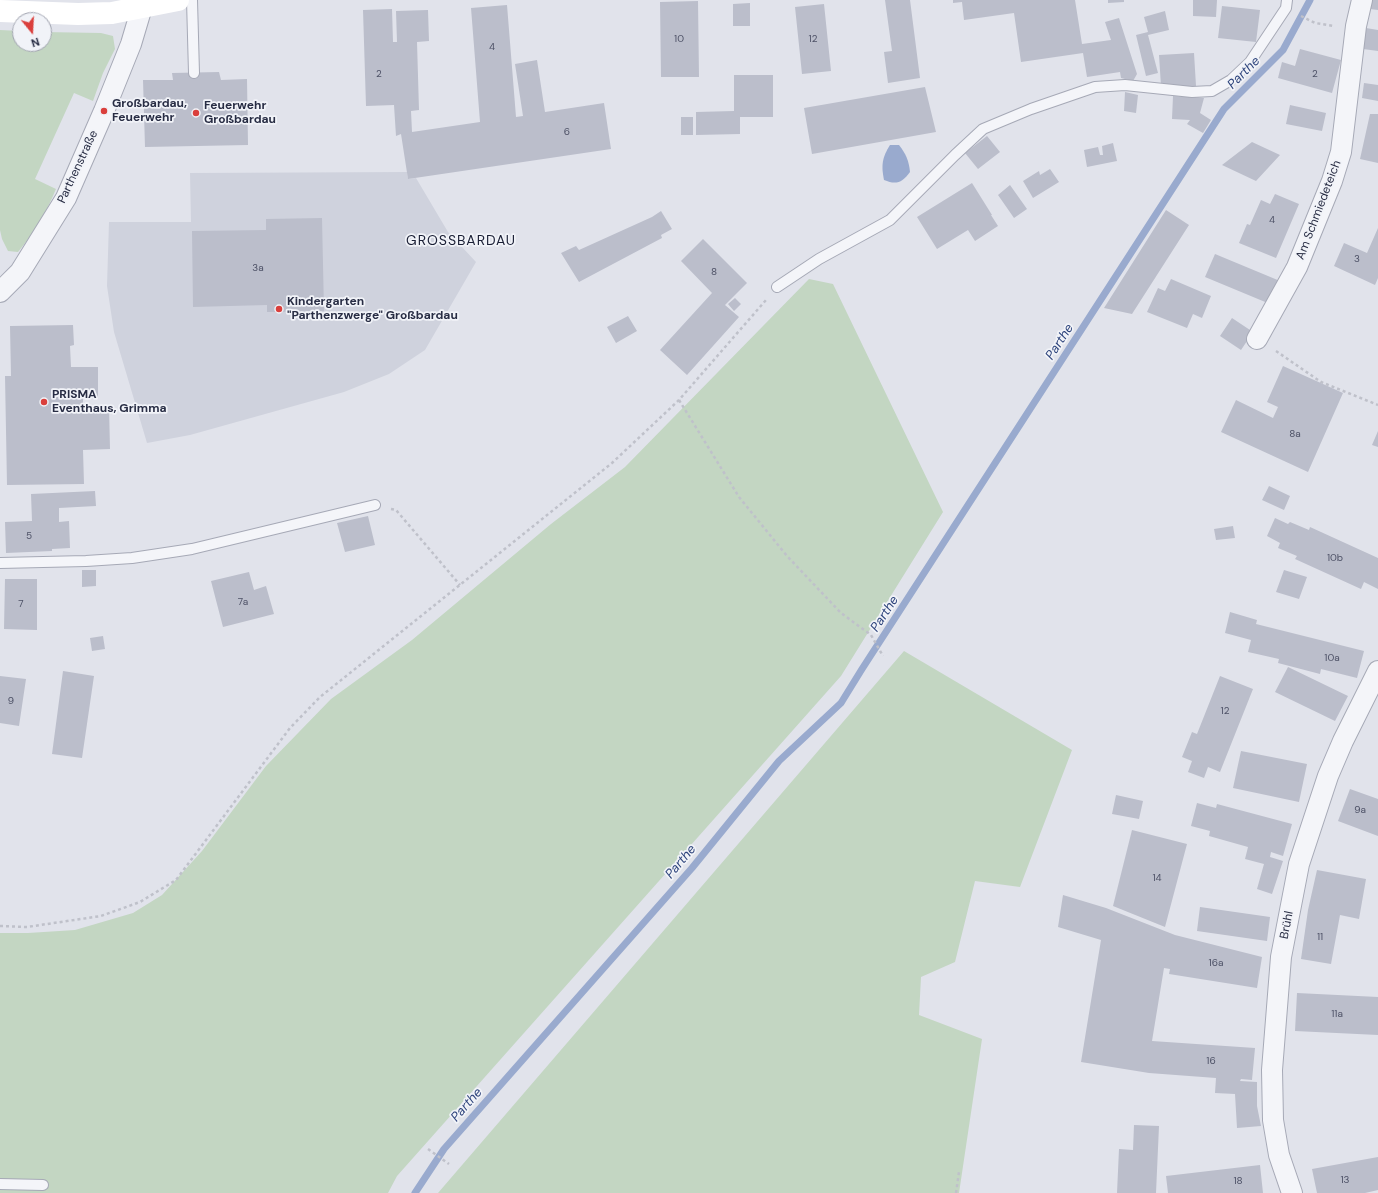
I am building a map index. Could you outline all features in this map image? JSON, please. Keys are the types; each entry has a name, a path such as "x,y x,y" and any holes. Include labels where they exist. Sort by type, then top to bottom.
{"street":[{"path":"0,11 78,14 112,13 178,0"},
{"name":"Am Schmiedeteich","path":"1257,339 1297,267 1335,174 1341,152 1356,26 1362,0"},
{"name":"Parthenstraße","path":"0,292 20,272 66,198 131,44 142,7"},
{"name":"Brühl","path":"1292,1193 1279,1155 1273,1120 1272,1070 1281,957 1300,864 1328,776 1342,741 1378,671"}],"lane":[{"path":"192,0 194,73"},
{"path":"777,287 819,260 890,220 955,155 983,130 1031,109 1095,87 1125,85 1192,92 1212,91 1231,80 1250,62 1286,8 1287,0"},
{"path":"0,563 86,561 162,554 192,549 375,505"},
{"path":"0,1184 43,1185"}],"path":[{"path":"1301,16 1315,22"},
{"path":"0,926 27,928 101,916 140,902 176,880 290,728 320,697 612,463 679,400 777,287"},
{"path":"1257,339 1321,382 1378,405"},
{"path":"679,400 739,497 787,556 841,613 871,635 884,656"},
{"path":"375,505 396,510 460,585"},
{"path":"428,1149 450,1164"},
{"path":"956,1193 959,1172"}],"shaded area":[{"name":"Kindergarten \"Parthenzwerge\" Großbardau","path":"407,172 408,179 416,178 448,232 476,262 425,350 389,374 344,392 190,435 147,443 114,332 107,286 109,222 191,222 190,173"}],"green space":[{"path":"0,30 12,31 12,52 52,52 52,32 101,33 113,36 115,49 103,73 93,101 74,93 35,179 56,189 40,222 18,252 8,251 2,239 0,230"},
{"path":"809,279 833,284 943,512 841,676 397,1176 388,1193 0,1193 0,933 75,930 133,913 162,895 202,851 266,766 331,699 412,640 551,524 625,467"},
{"path":"904,651 1072,750 1020,887 975,881 955,962 921,977 919,1015 982,1039 959,1193 438,1193"}],"water":[{"path":"890,145 899,145 909,164 910,172 904,179 895,183 884,180 883,162"}],"building":[{"path":"885,0 910,0 920,78 888,83 884,52 892,51"},
{"path":"953,0 1075,0 1082,44 1111,40 1105,22 1119,18 1137,74 1133,81 1121,78 1120,72 1087,77 1083,53 1021,62 1014,13 964,20 962,2 953,3"},
{"path":"1108,0 1124,0 1124,2 1108,3"},
{"path":"1193,0 1217,0 1216,17 1193,16"},
{"path":"1370,0 1378,0 1378,10 1370,9"},
{"path":"698,1 699,77 661,77 660,2"},
{"path":"750,3 750,26 733,26 733,4"},
{"path":"824,4 831,71 802,74 795,7"},
{"path":"507,5 516,117 523,116 515,64 537,60 545,112 604,103 611,149 408,179 401,134 396,136 394,105 366,106 363,10 392,9 393,42 397,42 396,11 428,10 429,41 417,42 419,110 411,111 412,132 480,122 471,8"},
{"path":"1222,6 1260,10 1256,42 1218,38"},
{"path":"1165,11 1169,30 1148,35 1158,73 1146,76 1136,35 1148,32 1144,17"},
{"path":"1366,28 1378,30 1378,51 1363,49"},
{"path":"1300,49 1341,60 1332,93 1278,78 1282,62 1295,66"},
{"path":"1194,53 1196,86 1161,86 1159,55"},
{"name":"Feuerwehr Großbardau","path":"219,72 221,80 247,79 248,145 145,147 143,80 173,80 172,73"},
{"path":"734,75 773,75 773,117 740,117 740,134 696,135 696,112 734,111"},
{"path":"1364,83 1378,85 1378,101 1362,98"},
{"path":"925,87 936,132 812,154 804,108"},
{"path":"1125,92 1138,95 1136,113 1124,111"},
{"path":"1173,96 1204,98 1200,113 1211,120 1203,133 1187,124 1190,120 1172,119"},
{"path":"1290,105 1326,113 1322,131 1286,124"},
{"path":"1370,114 1378,114 1378,163 1360,159"},
{"path":"681,117 693,117 693,135 681,135"},
{"path":"987,136 1000,152 978,169 965,153"},
{"path":"1252,142 1280,155 1256,181 1222,165"},
{"path":"1113,143 1117,161 1087,167 1084,150 1098,147 1100,155 1103,155 1102,146"},
{"path":"1050,169 1059,182 1033,198 1023,181 1039,171 1040,175"},
{"path":"972,183 998,226 975,241 968,230 937,249 917,217"},
{"path":"1010,185 1027,209 1014,218 998,195"},
{"path":"1275,194 1299,204 1276,258 1239,243 1247,224 1250,225 1261,200 1270,204"},
{"path":"1166,210 1189,225 1132,314 1104,308"},
{"path":"661,211 672,229 661,235 662,238 579,282 561,253 576,246 579,250 652,217"},
{"path":"322,218 324,311 267,312 267,305 193,307 192,231 266,230 266,219"},
{"path":"1378,228 1378,278 1375,285 1334,266 1344,243 1367,253"},
{"path":"703,239 747,283 725,305 739,317 687,375 660,350 712,293 681,261"},
{"path":"1215,254 1280,281 1270,304 1205,277"},
{"path":"1171,279 1211,296 1202,318 1193,314 1187,328 1147,312 1158,288 1165,291"},
{"path":"735,298 741,304 734,311 728,304"},
{"path":"628,316 637,331 616,343 607,327"},
{"path":"1232,318 1253,332 1241,350 1220,336"},
{"name":"PRISMA Eventhaus, Grimma","path":"73,325 74,345 70,346 71,367 98,367 98,398 83,398 83,407 109,406 110,449 83,450 84,484 7,485 5,376 11,376 10,326"},
{"path":"1283,366 1343,393 1308,472 1221,432 1236,400 1273,418 1278,407 1267,402"},
{"path":"1378,431 1378,447 1372,445"},
{"path":"1269,486 1290,496 1284,510 1262,500"},
{"path":"95,491 96,506 59,508 59,522 69,521 70,548 52,549 52,551 6,553 5,522 32,521 31,494"},
{"path":"368,516 375,545 345,552 337,523"},
{"path":"1275,518 1288,524 1290,522 1309,530 1310,527 1378,558 1378,589 1364,582 1361,589 1295,559 1297,556 1278,548 1280,543 1267,536"},
{"path":"1233,526 1235,538 1216,540 1214,529"},
{"path":"82,570 96,570 96,586 82,587"},
{"path":"1284,570 1307,577 1299,599 1276,592"},
{"path":"249,572 254,590 266,586 274,614 223,627 211,581"},
{"path":"5,579 37,579 37,630 4,629"},
{"path":"1230,612 1257,620 1256,624 1364,651 1357,678 1321,669 1320,674 1278,663 1279,659 1248,652 1251,640 1225,633"},
{"path":"103,636 105,649 92,651 90,638"},
{"path":"1288,667 1348,696 1335,721 1275,692"},
{"path":"63,671 94,676 82,758 52,754"},
{"path":"0,676 26,679 19,726 0,723"},
{"path":"1220,676 1253,689 1220,772 1208,767 1204,778 1188,772 1192,761 1182,757 1192,732 1197,734"},
{"path":"1241,751 1307,764 1299,802 1233,788"},
{"path":"1350,789 1378,799 1378,836 1338,821"},
{"path":"1116,795 1143,801 1139,819 1112,814"},
{"path":"1197,803 1216,808 1217,804 1292,824 1283,856 1271,852 1270,857 1283,861 1272,894 1257,889 1264,864 1245,859 1248,847 1209,836 1210,831 1191,826"},
{"path":"1132,830 1187,844 1165,927 1113,906"},
{"path":"1317,870 1366,879 1359,919 1340,915 1331,964 1301,959 1308,910"},
{"path":"1063,895 1106,908 1175,935 1262,957 1257,988 1169,974 1170,969 1164,968 1152,1041 1255,1048 1252,1080 1241,1079 1240,1081 1257,1082 1257,1106 1261,1126 1237,1128 1235,1094 1215,1093 1216,1078 1149,1073 1081,1062 1101,940 1058,927"},
{"path":"1200,907 1270,917 1267,941 1197,931"},
{"path":"1297,993 1378,997 1378,1035 1295,1031"},
{"path":"1134,1125 1159,1126 1156,1193 1117,1193 1119,1149 1133,1150"},
{"path":"1378,1157 1378,1190 1365,1193 1317,1193 1312,1169"},
{"path":"1260,1165 1263,1193 1168,1193 1166,1176"}],"waterway":[{"name":"Parthe","path":"415,1193 444,1149 692,868 779,761 841,703 1224,109 1283,50 1310,0"}],"place":[{"name":"Großbardau, Feuerwehr","path":"104,111"},
{"name":"Feuerwehr Großbardau","path":"196,113"},
{"name":"Kindergarten \"Parthenzwerge\" Großbardau","path":"279,309"},
{"name":"PRISMA Eventhaus, Grimma","path":"44,402"}],"district":[{"name":"GROSSBARDAU","path":"461,241"}]}
